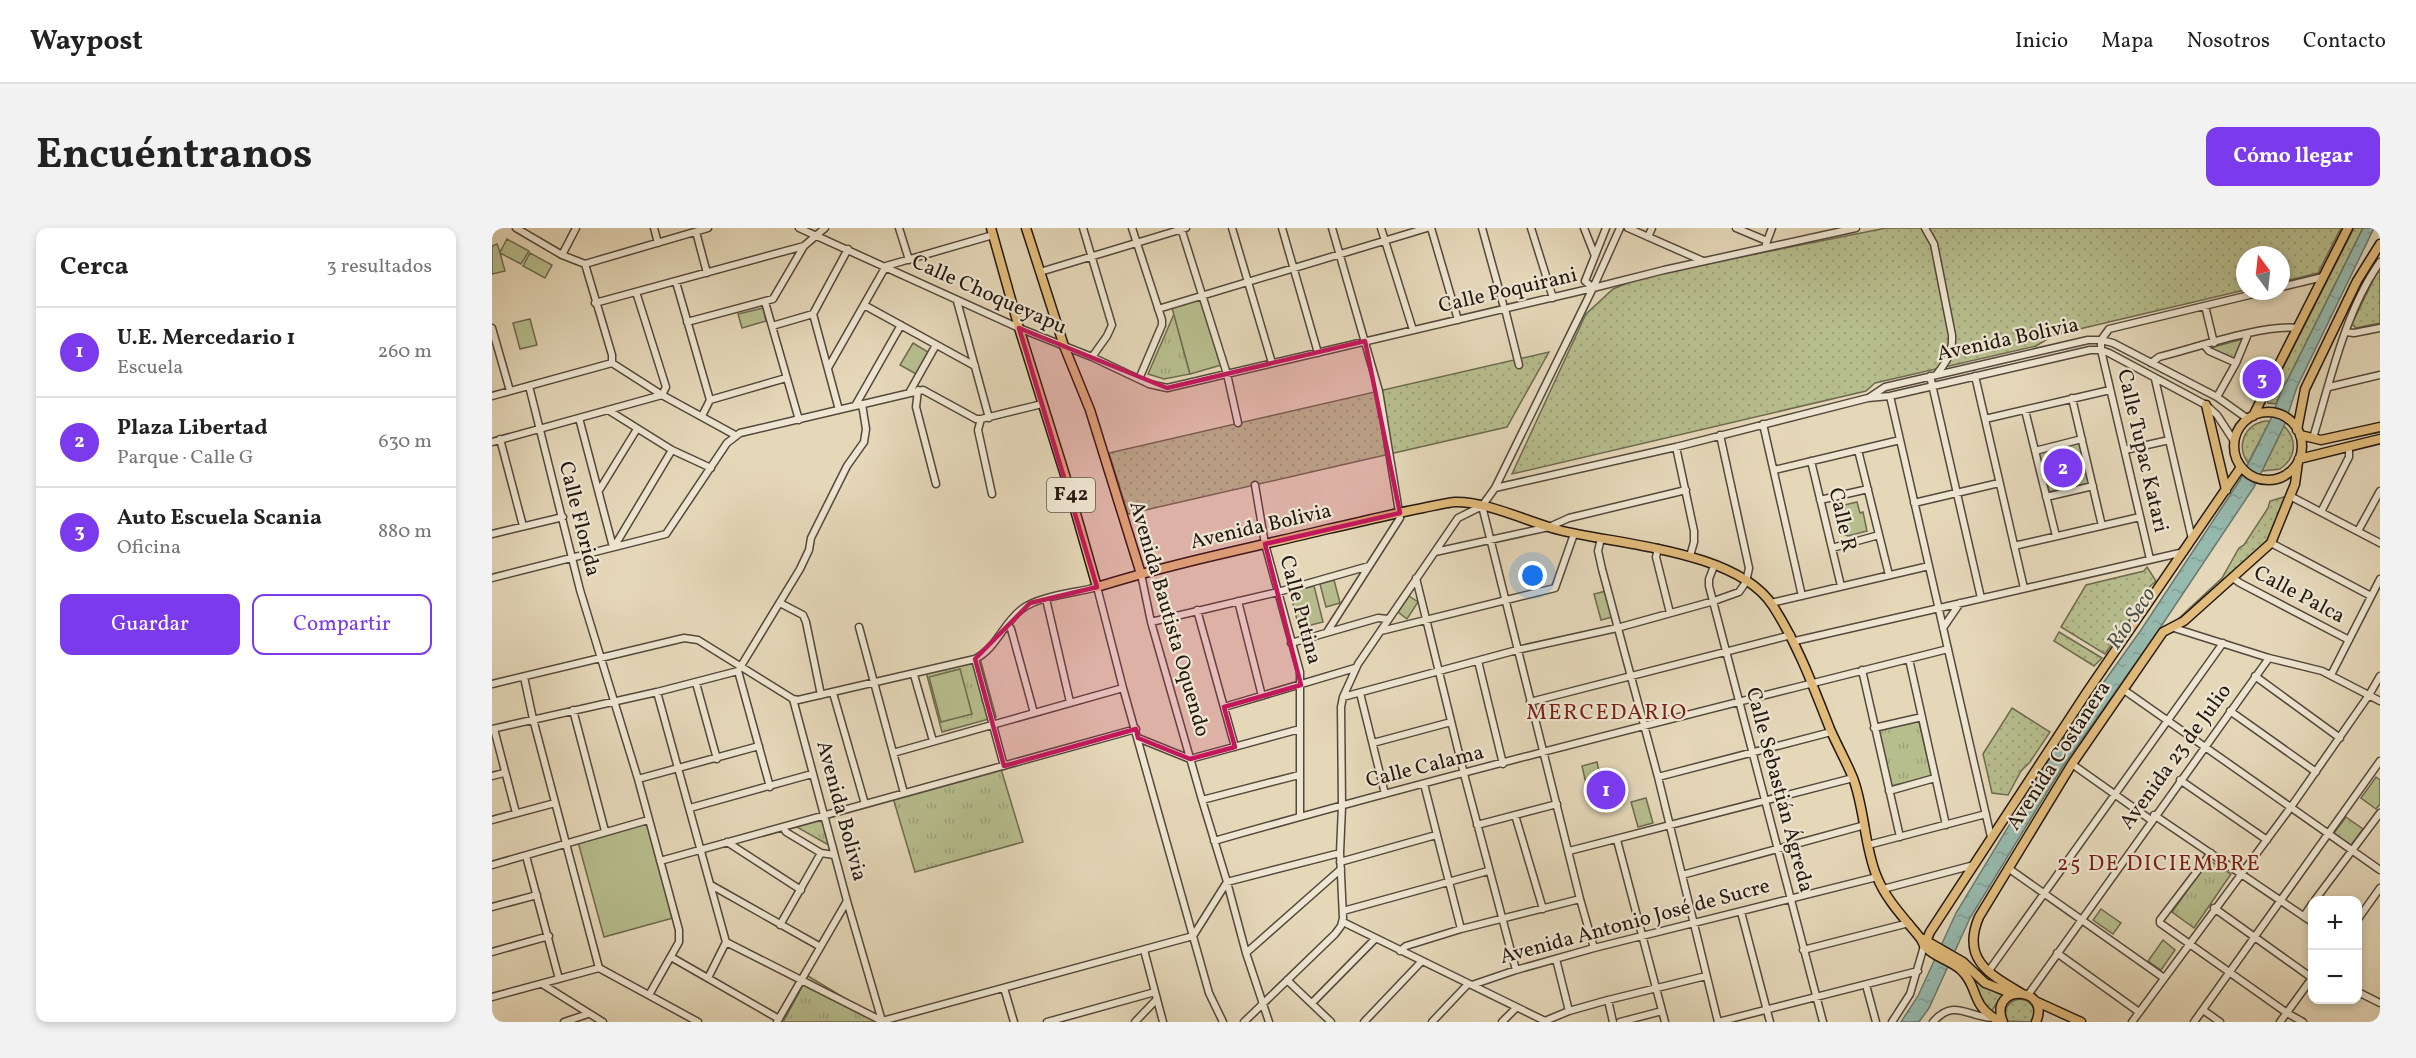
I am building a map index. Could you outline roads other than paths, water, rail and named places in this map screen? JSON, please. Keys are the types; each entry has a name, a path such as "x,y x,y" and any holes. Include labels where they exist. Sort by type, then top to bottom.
{"main road":[{"name":"Avenida Bautista Oquendo","path":"1026,228 1064,346 1089,410 1141,574"},
{"path":"2348,228 2253,416 2238,431 2234,441 2234,452 2243,469 2254,477 2265,480 2282,477 2291,471 2299,460 2302,446 2297,430 2305,389 2357,281 2380,244"},
{"name":"F42","path":"992,231 1018,328 1097,587"},
{"path":"2206,405 2226,490"},
{"path":"2253,416 2275,413 2286,418 2297,430 2313,438 2324,440 2380,428"},
{"path":"2299,460 2380,439"},
{"name":"Avenida Costanera","path":"1988,972 1976,954 1973,932 1979,917 2008,868 2072,764 2163,632 2174,628 2234,578 2271,543 2295,484 2299,460"},
{"name":"Avenida Costanera","path":"1924,941 2087,692 2226,490 2243,469"},
{"name":"Avenida Bolivia","path":"1097,587 1265,544 1455,502 1482,506 1574,534 1658,548 1690,556 1714,566 1746,582 1771,603 1793,638 1831,732 1853,778 1868,845 1877,877 1883,889 1924,941 1935,951 1956,963"},
{"path":"1956,963 1966,976 1978,1003 1996,1021 2006,999 2024,996"},
{"path":"1956,963 1967,965 1985,983 2024,996 2081,1022"},
{"path":"1988,972 2024,996 2038,1009 2036,1022"}],"street":[{"path":"516,228 529,231 562,255 585,264 708,228"},
{"path":"562,255 576,228"},
{"path":"654,228 658,243"},
{"name":"Calle Choqueyapu","path":"799,228 1018,328 1092,357 1149,384 1167,388"},
{"path":"687,322 773,299 804,246 825,228"},
{"path":"899,228 909,260"},
{"path":"1083,228 1112,326 1092,357"},
{"path":"1132,228 1162,325 1140,379"},
{"path":"1040,272 1183,228 1227,374 1238,423"},
{"path":"1232,228 1272,363"},
{"path":"1282,228 1318,352"},
{"path":"1327,632 1398,522 1400,513 1388,455 1379,391 1332,228"},
{"path":"1381,228 1413,330"},
{"path":"1158,309 1429,228 1458,320"},
{"path":"1482,228 1519,365"},
{"path":"1531,228 1553,298"},
{"path":"1584,228 1595,256"},
{"path":"1593,288 1585,281 1606,228"},
{"path":"1244,1022 1335,934 1343,922 1340,862 1341,707 1356,668 1458,518 1482,506 1495,488 1620,228"},
{"path":"1628,228 1703,261"},
{"path":"1648,237 1652,228"},
{"path":"1736,228 1766,244 1772,228"},
{"path":"1811,238 1815,228"},
{"name":"Calle Poquirani","path":"1167,388 1458,320 1504,306 1553,298 1766,244 1811,238 1857,228"},
{"path":"1925,228 1934,244 1952,335 1953,348 1937,375"},
{"path":"828,368 886,266 992,231"},
{"path":"696,232 707,273"},
{"path":"595,303 804,246"},
{"path":"839,410 813,314 848,249"},
{"path":"2313,438 2346,332 2370,276 2380,262"},
{"path":"585,264 612,354 612,363"},
{"path":"2290,285 2323,277"},
{"path":"676,282 710,400 702,416"},
{"path":"492,442 662,395 666,387 636,292"},
{"path":"2101,340 2109,328 2236,298"},
{"path":"957,301 989,418"},
{"path":"765,302 799,420"},
{"path":"864,305 975,366"},
{"path":"2205,306 2214,343"},
{"path":"772,326 813,314"},
{"path":"516,813 493,729 696,683 740,669 809,550 811,538 847,466 864,442 866,429 859,405 901,325"},
{"path":"2151,363 2159,357 2248,334 2287,326 2298,328"},
{"path":"2346,332 2354,333 2380,327"},
{"path":"492,328 510,391"},
{"path":"2217,397 2236,363 2248,334"},
{"name":"Avenida Bolivia","path":"1868,398 1885,387 1929,376 2088,340 2101,340 2113,343 2253,416"},
{"name":"Calle Tupac Katari","path":"2101,340 2101,350 2150,559"},
{"path":"909,393 936,345"},
{"path":"2205,345 2210,351 2236,363"},
{"name":"Avenida Bolivia","path":"1495,488 1676,447 1868,398 1890,396 2090,350 2101,350 2206,405 2217,415 2234,441"},
{"path":"492,396 612,363 662,395 735,435"},
{"path":"2329,387 2380,375"},
{"path":"1929,376 1981,598"},
{"path":"1975,376 2024,588"},
{"path":"710,400 786,378"},
{"path":"2155,379 2192,540"},
{"name":"Calle Florida","path":"529,386 573,559 638,779 680,937 649,995"},
{"path":"492,578 666,534 727,443 735,435 918,390 930,392 976,419 989,418 1042,404"},
{"path":"918,390 916,407 936,484"},
{"path":"1985,419 2110,390"},
{"path":"1890,396 1991,837"},
{"path":"2073,398 2102,526"},
{"path":"608,410 672,450 711,468"},
{"path":"2025,410 2056,536"},
{"path":"579,418 614,547"},
{"path":"981,419 978,430 992,494"},
{"path":"1763,424 1802,596"},
{"path":"600,489 637,429"},
{"path":"1343,697 1517,650 1670,614 1714,602 1739,592 1749,573 1748,560 1720,435"},
{"path":"2035,451 2082,439"},
{"path":"500,440 523,526"},
{"path":"1774,470 1900,440"},
{"path":"2124,450 2169,440"},
{"path":"2321,512 2349,457 2349,446"},
{"path":"1676,447 1694,531 1690,556"},
{"path":"614,547 672,450"},
{"path":"1858,450 1888,575"},
{"name":"Calle R","path":"1811,461 1841,586"},
{"path":"1914,502 2000,483"},
{"name":"Calle Putina","path":"1256,485 1265,544 1301,685 1300,817"},
{"path":"2046,497 2093,486"},
{"path":"1820,501 1868,489"},
{"path":"1434,552 1549,527 1569,518 1686,490"},
{"path":"2290,496 2380,543"},
{"path":"2358,531 2379,496"},
{"path":"1482,506 1594,948"},
{"path":"492,534 563,517"},
{"path":"2014,546 2140,517"},
{"path":"1381,631 1555,588 1574,534"},
{"path":"1832,548 1879,535"},
{"path":"1601,538 1598,551 1658,777 1668,826 1718,1022 1918,971"},
{"path":"2271,543 2371,596"},
{"path":"1658,548 1656,557 1670,614"},
{"path":"1530,702 1725,652 1939,608 2185,551"},
{"path":"1151,622 1278,592 1370,566"},
{"name":"Calle Sebastián Ágreda","path":"1714,566 1709,579 1725,652 1823,1022"},
{"path":"1771,603 1929,566"},
{"name":"Avenida Bautista Oquendo","path":"1141,574 1151,622 1190,759 1246,952 1269,1022"},
{"path":"1416,578 1488,871 1516,970"},
{"name":"Calle Palca","path":"2234,578 2349,640"},
{"path":"2331,675 2380,579"},
{"name":"Avenida Bolivia","path":"778,1020 847,901 793,699 834,693 975,659 986,652 1012,618 1029,603 1097,587"},
{"name":"F42","path":"1097,587 1209,993 1223,1022"},
{"path":"1046,599 1070,702"},
{"path":"1238,601 1262,696"},
{"path":"780,603 803,615 806,621 821,695"},
{"path":"1944,628 1960,603"},
{"path":"1197,610 1234,747"},
{"path":"1291,643 1378,618 1388,619"},
{"path":"1008,625 1034,713"},
{"path":"859,627 904,793"},
{"path":"2174,628 2331,675 2380,701"},
{"path":"492,684 684,638 698,640 740,669 793,699"},
{"path":"1988,972 2223,643"},
{"name":"Calle Calama","path":"1214,842 1385,794 1812,682 1948,649"},
{"path":"1909,658 1946,825"},
{"name":"Avenida 23 de Julio","path":"2024,996 2269,658"},
{"path":"975,659 1004,766"},
{"path":"1478,661 1503,764"},
{"path":"1224,707 1356,668"},
{"path":"740,669 770,787"},
{"path":"1862,670 1900,837"},
{"path":"914,675 933,741"},
{"path":"2255,676 2340,738"},
{"path":"2132,1022 2316,772 2380,676"},
{"path":"524,677 599,968"},
{"path":"696,683 717,759"},
{"path":"893,753 1123,688"},
{"path":"2124,690 2380,870"},
{"path":"657,692 726,942 708,978"},
{"path":"834,693 865,804"},
{"path":"1360,693 1385,794"},
{"path":"573,710 605,831"},
{"path":"2230,711 2316,772"},
{"path":"1874,728 1922,717"},
{"path":"1373,743 1451,722"},
{"path":"660,861 1136,729"},
{"path":"1138,738 1190,759 1299,729"},
{"path":"1658,777 1831,732"},
{"path":"638,779 759,746"},
{"path":"2194,1022 2380,760"},
{"path":"2072,764 2115,795 2211,853 2308,919"},
{"path":"2373,770 2380,775"},
{"path":"492,776 504,773"},
{"path":"690,808 812,774"},
{"path":"1202,800 1299,775"},
{"path":"1569,851 1853,778"},
{"path":"1889,791 1935,778"},
{"path":"2180,780 2267,840"},
{"path":"1424,784 1461,929"},
{"path":"492,819 555,802"},
{"path":"1477,825 1557,804"},
{"path":"2318,896 2380,813"},
{"path":"1868,845 1986,814"},
{"path":"1515,815 1543,909"},
{"path":"492,865 648,820"},
{"path":"1682,875 1865,825"},
{"path":"783,827 786,832 821,853 834,855"},
{"path":"1340,862 1436,835"},
{"path":"1617,840 1665,1022"},
{"path":"727,842 801,890"},
{"path":"780,925 821,853"},
{"path":"726,942 882,1022 1193,936 1227,882 1340,853"},
{"path":"2211,853 2160,920 2163,926 2287,1014 2303,1022"},
{"path":"526,856 559,979"},
{"path":"1883,889 1975,864"},
{"path":"2008,868 2164,978"},
{"path":"1246,952 1341,869"},
{"path":"1343,911 1488,871"},
{"name":"Avenida Antonio José de Sucre","path":"1470,985 1594,948 1877,877"},
{"path":"711,885 819,946"},
{"path":"2362,913 2379,890"},
{"path":"492,907 537,895"},
{"path":"1400,951 1406,946 1461,929 1580,899"},
{"path":"847,901 882,1022"},
{"path":"2214,908 2308,974"},
{"path":"2304,916 2308,911"},
{"path":"1740,912 1770,1022"},
{"path":"1343,922 1546,1022 1569,1011 1706,976"},
{"path":"1803,950 1908,923"},
{"path":"492,952 549,936"},
{"path":"1312,1003 1375,939"},
{"path":"1892,1022 1910,994 1918,971 1924,941"},
{"path":"1144,950 1163,1022"},
{"path":"2056,953 2139,1012"},
{"path":"671,957 778,1020"},
{"path":"1556,959 1569,1011"},
{"path":"1364,1022 1421,962"},
{"path":"492,997 599,968 649,995 685,1019 698,1022"},
{"path":"1287,980 1331,1022"},
{"path":"542,984 603,1022"},
{"path":"1432,1022 1470,985"},
{"path":"1866,985 1876,1022"},
{"path":"2280,1022 2308,985"},
{"path":"1004,988 1014,1022"},
{"path":"1047,1022 1155,992"},
{"path":"2362,994 2380,1003"},
{"path":"1135,1022 1156,1000"},
{"path":"1608,1000 1613,1022"},
{"path":"1502,1022 1516,1008"},
{"path":"1933,1022 1943,1013 1958,1009 1996,1021"},
{"path":"2203,1010 2220,1022"},
{"path":"1620,1022 1662,1011"},
{"path":"564,1022 588,1014"}],"water":[{"name":"Río Seco","path":"2363,228 2374,228 2297,387 2284,426 2254,487 2154,637 2063,766 1970,918 1929,1008 1919,1022 1901,1022 1918,996 1956,913 2051,756 2141,630 2240,480 2270,421 2283,387"}],"place":[{"name":"Auto Escuela Scania","path":"2262,379"},
{"name":"Plaza Libertad","path":"2063,468"},
{"name":"U.E. Mercedario 1","path":"1606,790"}],"district":[{"name":"MERCEDARIO","path":"1607,713"},
{"name":"25 DE DICIEMBRE","path":"2159,864"}]}
